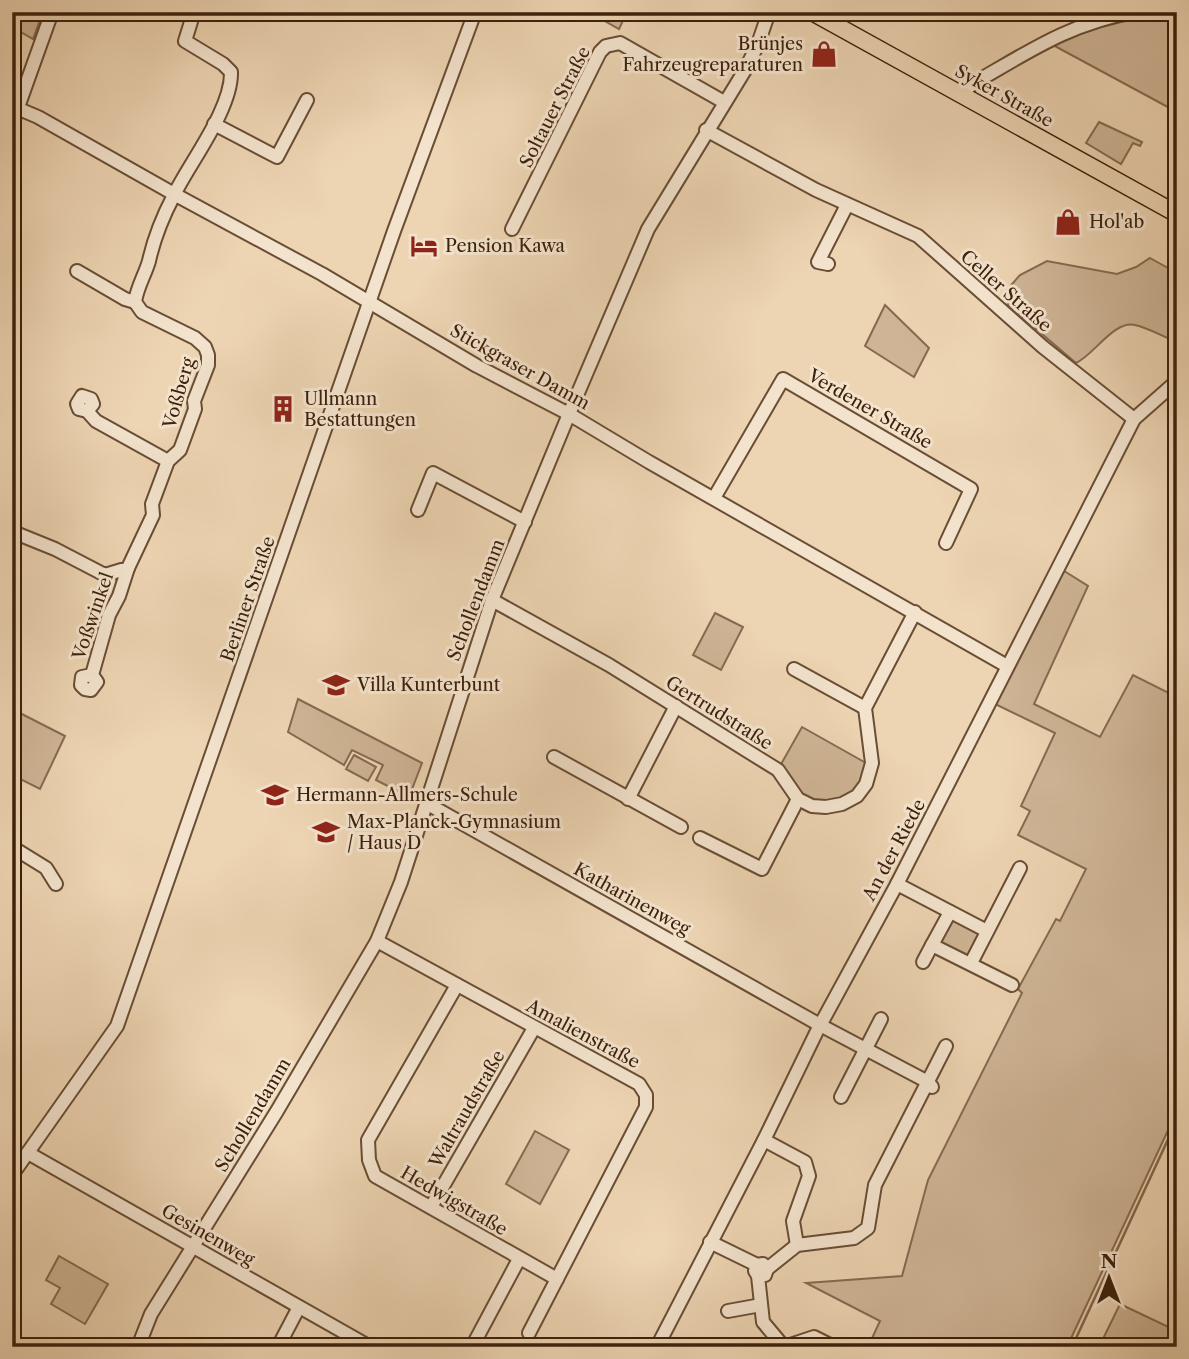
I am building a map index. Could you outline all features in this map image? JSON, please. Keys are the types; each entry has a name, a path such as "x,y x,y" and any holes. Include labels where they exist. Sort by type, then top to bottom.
{"main road":[{"name":"Syker Straße","path":"812,12 1177,214"}],"street":[{"path":"12,124 15,107 52,12"},
{"path":"77,271 135,302 150,250 174,194 214,124 231,84 231,72 223,64 185,41 194,12"},
{"name":"Berliner Straße","path":"12,1175 117,1026 370,301 475,12"},
{"name":"Schollendamm","path":"138,1347 151,1314 377,941 401,882 492,600 569,414 648,229 758,44 769,12"},
{"path":"960,94 974,83 1066,31 1120,13 1135,12"},
{"name":"Soltauer Straße","path":"512,229 600,52 606,46 620,43 724,102"},
{"path":"214,124 277,157 307,100"},
{"name":"Stickgraser Damm","path":"15,107 49,123 370,301 477,366 569,414 1007,666"},
{"name":"Celler Straße","path":"706,130 847,205 918,236 1044,347 1133,419"},
{"path":"828,264 818,262 847,205"},
{"name":"Voßberg","path":"128,568 153,515 152,504 168,461 180,450 208,365 205,347 195,338 142,312 135,302"},
{"name":"Verdener Straße","path":"714,498 783,379 971,489 946,543"},
{"name":"An der Riede","path":"657,1347 820,1025 897,884 1133,419 1177,381"},
{"path":"87,411 96,421 168,461"},
{"path":"418,510 433,473 525,522"},
{"path":"12,540 18,534 55,549 105,575 119,596"},
{"path":"105,575 128,568"},
{"name":"Voßwinkel","path":"92,675 109,615 119,596 128,568"},
{"name":"Gertrudstraße","path":"492,600 676,706 778,770 786,786 798,799"},
{"path":"701,838 762,869 798,799 812,806 826,807 842,804 857,796 866,784 872,763 865,708 915,612"},
{"path":"794,669 865,708"},
{"path":"628,799 676,706"},
{"path":"554,757 681,827"},
{"name":"Katharinenweg","path":"426,803 930,1084"},
{"path":"12,847 46,867 56,884"},
{"path":"971,963 1020,868"},
{"path":"897,884 987,931"},
{"path":"923,962 950,912"},
{"name":"Amalienstraße","path":"377,941 639,1084 646,1095 646,1107 529,1333"},
{"path":"932,945 1012,985"},
{"name":"Hedwigstraße","path":"457,985 369,1140 369,1160 375,1175 557,1279"},
{"path":"841,1097 881,1019"},
{"name":"Waltraudstraße","path":"431,1207 534,1028"},
{"path":"761,1270 797,1245 854,1238 867,1228 875,1185 930,1084 946,1046"},
{"path":"764,1140 805,1162 809,1175 793,1221 797,1245"},
{"name":"Gesinenweg","path":"28,1153 370,1347"},
{"path":"710,1242 761,1270"},
{"path":"472,1347 519,1259"},
{"path":"761,1270 763,1322 784,1347 814,1337 828,1344 826,1347"},
{"path":"728,1311 761,1305"},
{"path":"278,1347 299,1307"}],"shaded area":[{"path":"12,12 43,12 33,39 12,27"},
{"path":"589,12 627,12 619,29"},
{"path":"1177,12 1177,112 1051,44 1112,21 1145,14"},
{"path":"1099,122 1142,142 1140,146 1133,143 1121,164 1086,143"},
{"path":"1150,258 1177,273 1177,342 1140,326 1127,325 1112,333 1076,363 1008,305 1006,291 1020,275 1047,261 1117,274"},
{"path":"885,305 929,348 914,377 865,346"},
{"path":"1061,569 1088,586 1034,704 1100,737 1133,675 1177,697 1177,1111 1067,1347 868,1347 880,1321 806,1283 902,1276 928,1180 1022,993 1018,989 1056,919 1060,921 1086,869 1018,835 1030,811 1021,806 1055,733 993,703"},
{"path":"715,613 743,627 721,670 693,655"},
{"path":"298,699 422,763 409,797 376,780 383,765 352,750 344,765 288,732"},
{"path":"16,711 65,736 40,789 12,775 12,714"},
{"path":"802,727 866,763 861,782 847,796 829,803 809,800 797,790 780,766"},
{"path":"354,755 376,767 368,781 346,769"},
{"path":"956,919 965,927 978,930 979,936 970,954 965,955 942,945 940,940 949,921"},
{"path":"535,1131 569,1150 540,1204 506,1184"},
{"path":"59,1256 108,1284 85,1324 51,1304 60,1288 46,1280"},
{"path":"1120,1304 1177,1331 1171,1347 1099,1347"}],"waterway":[{"path":"1072,1347 1177,1120"}],"place":[{"name":"Brünjes Fahrzeugreparaturen","path":"824,54"},
{"name":"Hol'ab","path":"1068,222"},
{"name":"Pension Kawa","path":"424,246"},
{"name":"Ullmann Bestattungen","path":"283,409"},
{"name":"Villa Kunterbunt","path":"336,685"},
{"name":"Hermann-Allmers-Schule","path":"275,795"},
{"name":"Max-Planck-Gymnasium / Haus D","path":"326,832"}]}
